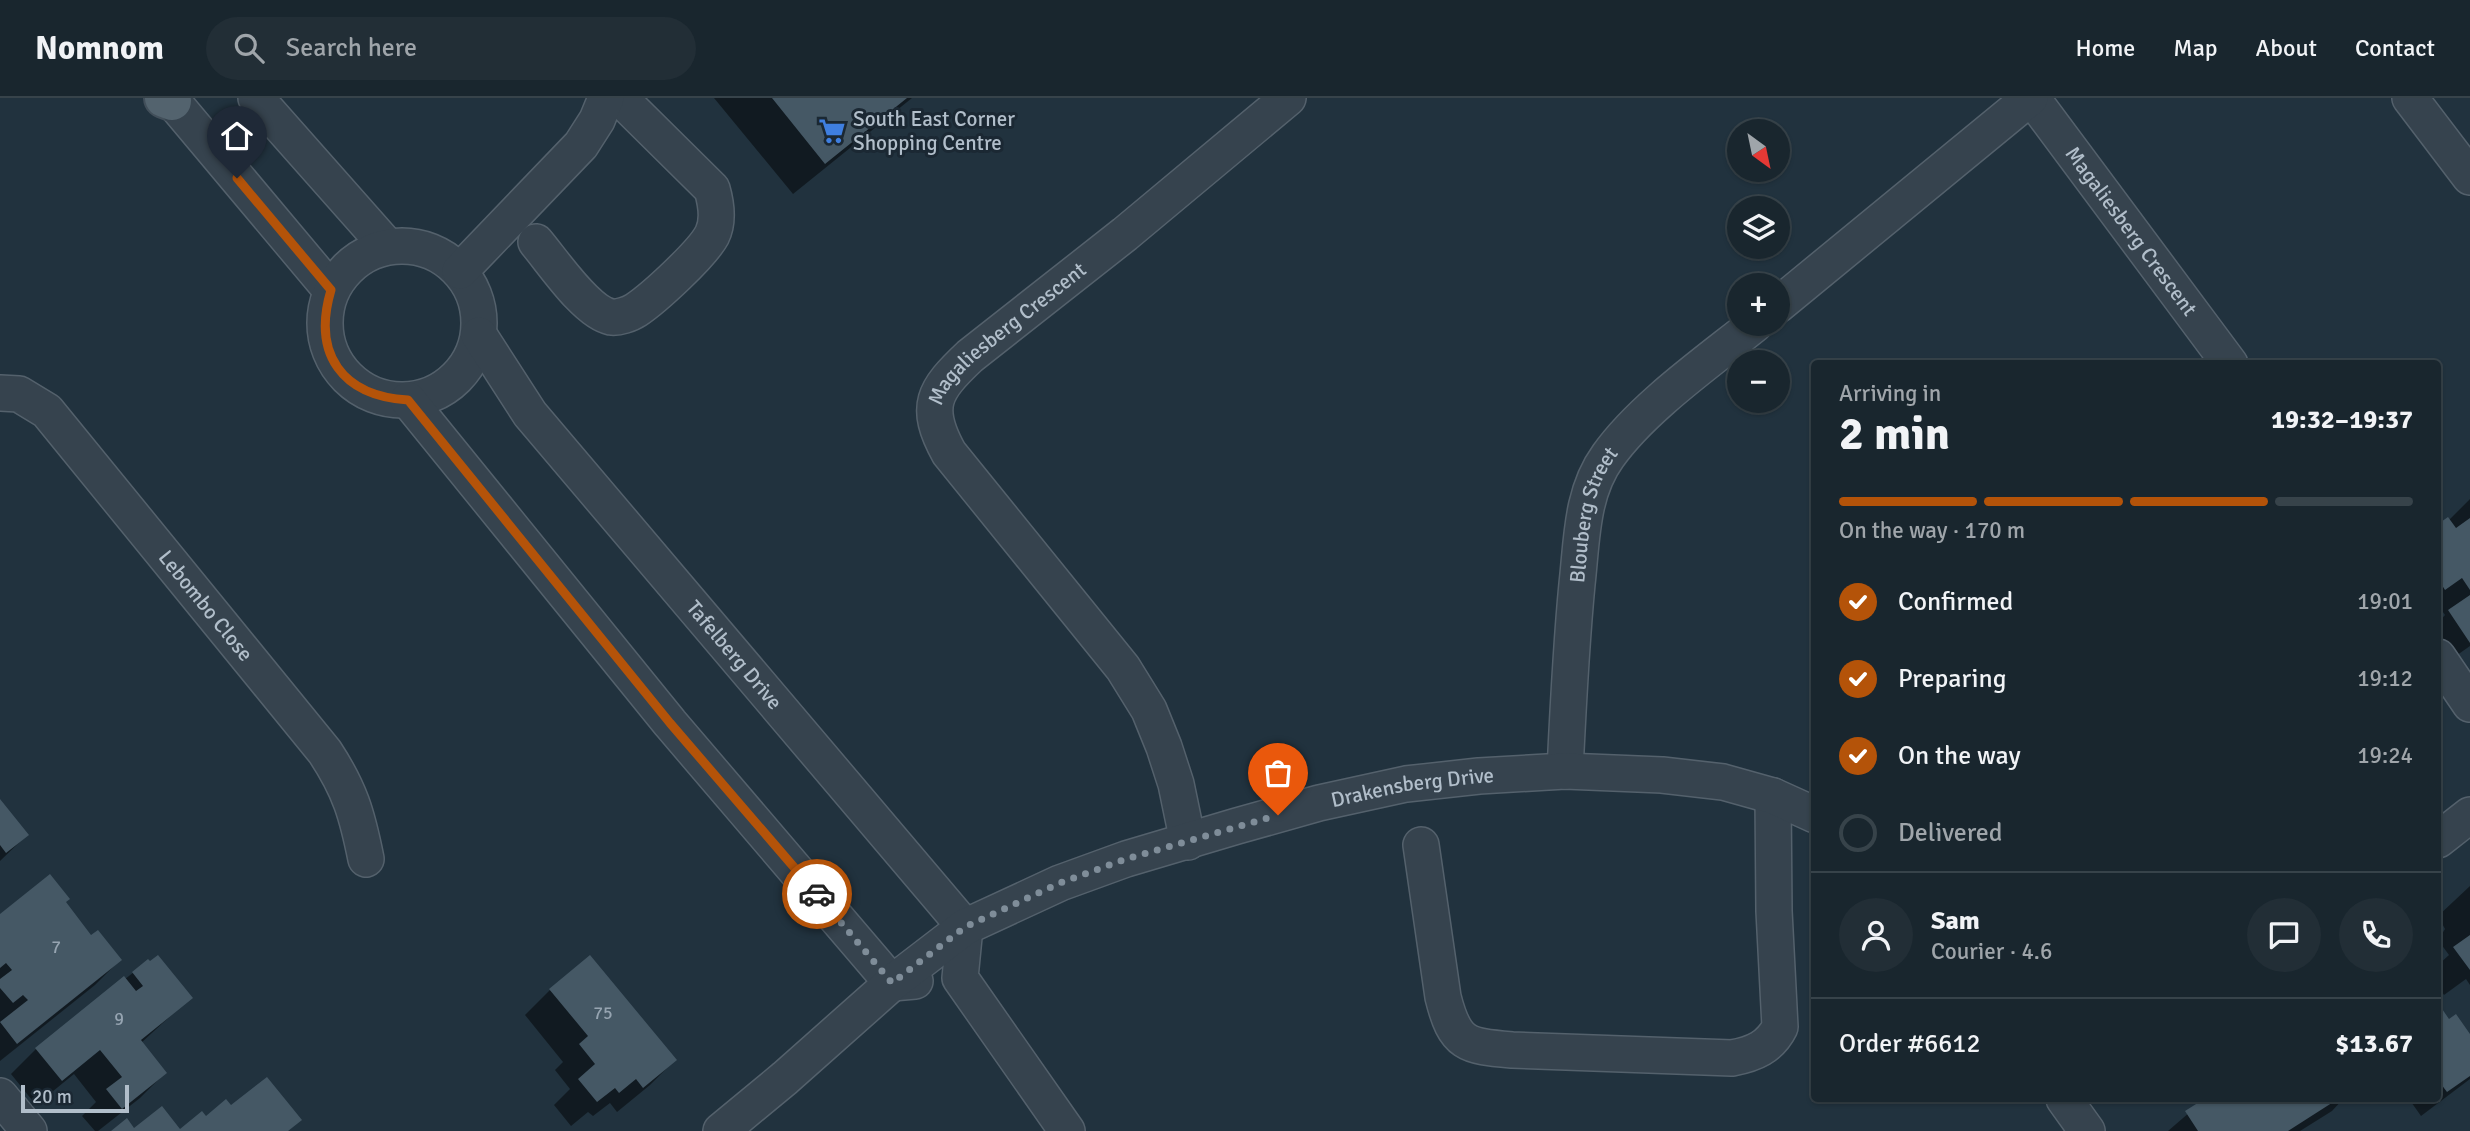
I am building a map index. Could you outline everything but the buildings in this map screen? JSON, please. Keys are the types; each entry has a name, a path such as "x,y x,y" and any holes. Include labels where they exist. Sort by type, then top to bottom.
{"street":[{"path":"256,98 387,246"},
{"path":"460,271 581,145 607,98"},
{"path":"536,242 582,296 601,314 614,318 634,312 694,260 712,234 717,207 712,188 620,98"},
{"name":"Magaliesberg Crescent","path":"1188,842 1176,784 1149,710 1123,668 949,453 939,435 934,402 949,376 970,356 1125,234 1288,98"},
{"path":"1790,295 2031,98"},
{"name":"Magaliesberg Crescent","path":"2031,98 2227,360"},
{"path":"2410,98 2470,177"},
{"path":"169,99 331,290"},
{"path":"387,246 417,246 444,257 460,271 478,305 479,335 471,359 454,380 433,394 408,400 385,399 363,390 345,376 332,358 324,335 324,312 331,290 341,274 369,252 387,246"},
{"name":"Tafelberg Drive","path":"479,335 530,414 965,927"},
{"name":"Blouberg Street","path":"1565,771 1570,656 1584,516 1595,476 1627,433 1669,394 1740,336"},
{"name":"Lebombo Close","path":"0,393 19,394 47,411 324,752 349,793 357,815 366,859"},
{"path":"408,400 670,723 892,983 960,978"},
{"path":"2441,661 2470,704"},
{"name":"Drakensberg Drive","path":"721,1131 892,983 965,927 1060,883 1126,859 1319,803 1406,784 1479,776 1565,771 1662,775 1723,782 1773,796 1811,813"},
{"path":"1421,845 1443,997 1448,1018 1464,1042 1481,1047 1512,1050 1732,1058 1751,1054 1765,1046 1774,1039 1780,1027 1774,911 1773,796"},
{"path":"2441,838 2470,815"},
{"path":"965,927 960,978 1067,1131"},
{"path":"0,1096 29,1131"}],"way so far":[{"path":"817,894 892,983 965,927 1060,883 1126,859 1278,815"}],"place":[{"name":"South East Corner Shopping Centre","path":"832,131"}],"route":[{"path":"237,178 331,290 324,312 324,335 332,358 345,376 363,390 385,399 408,400 670,723 817,894"}]}
